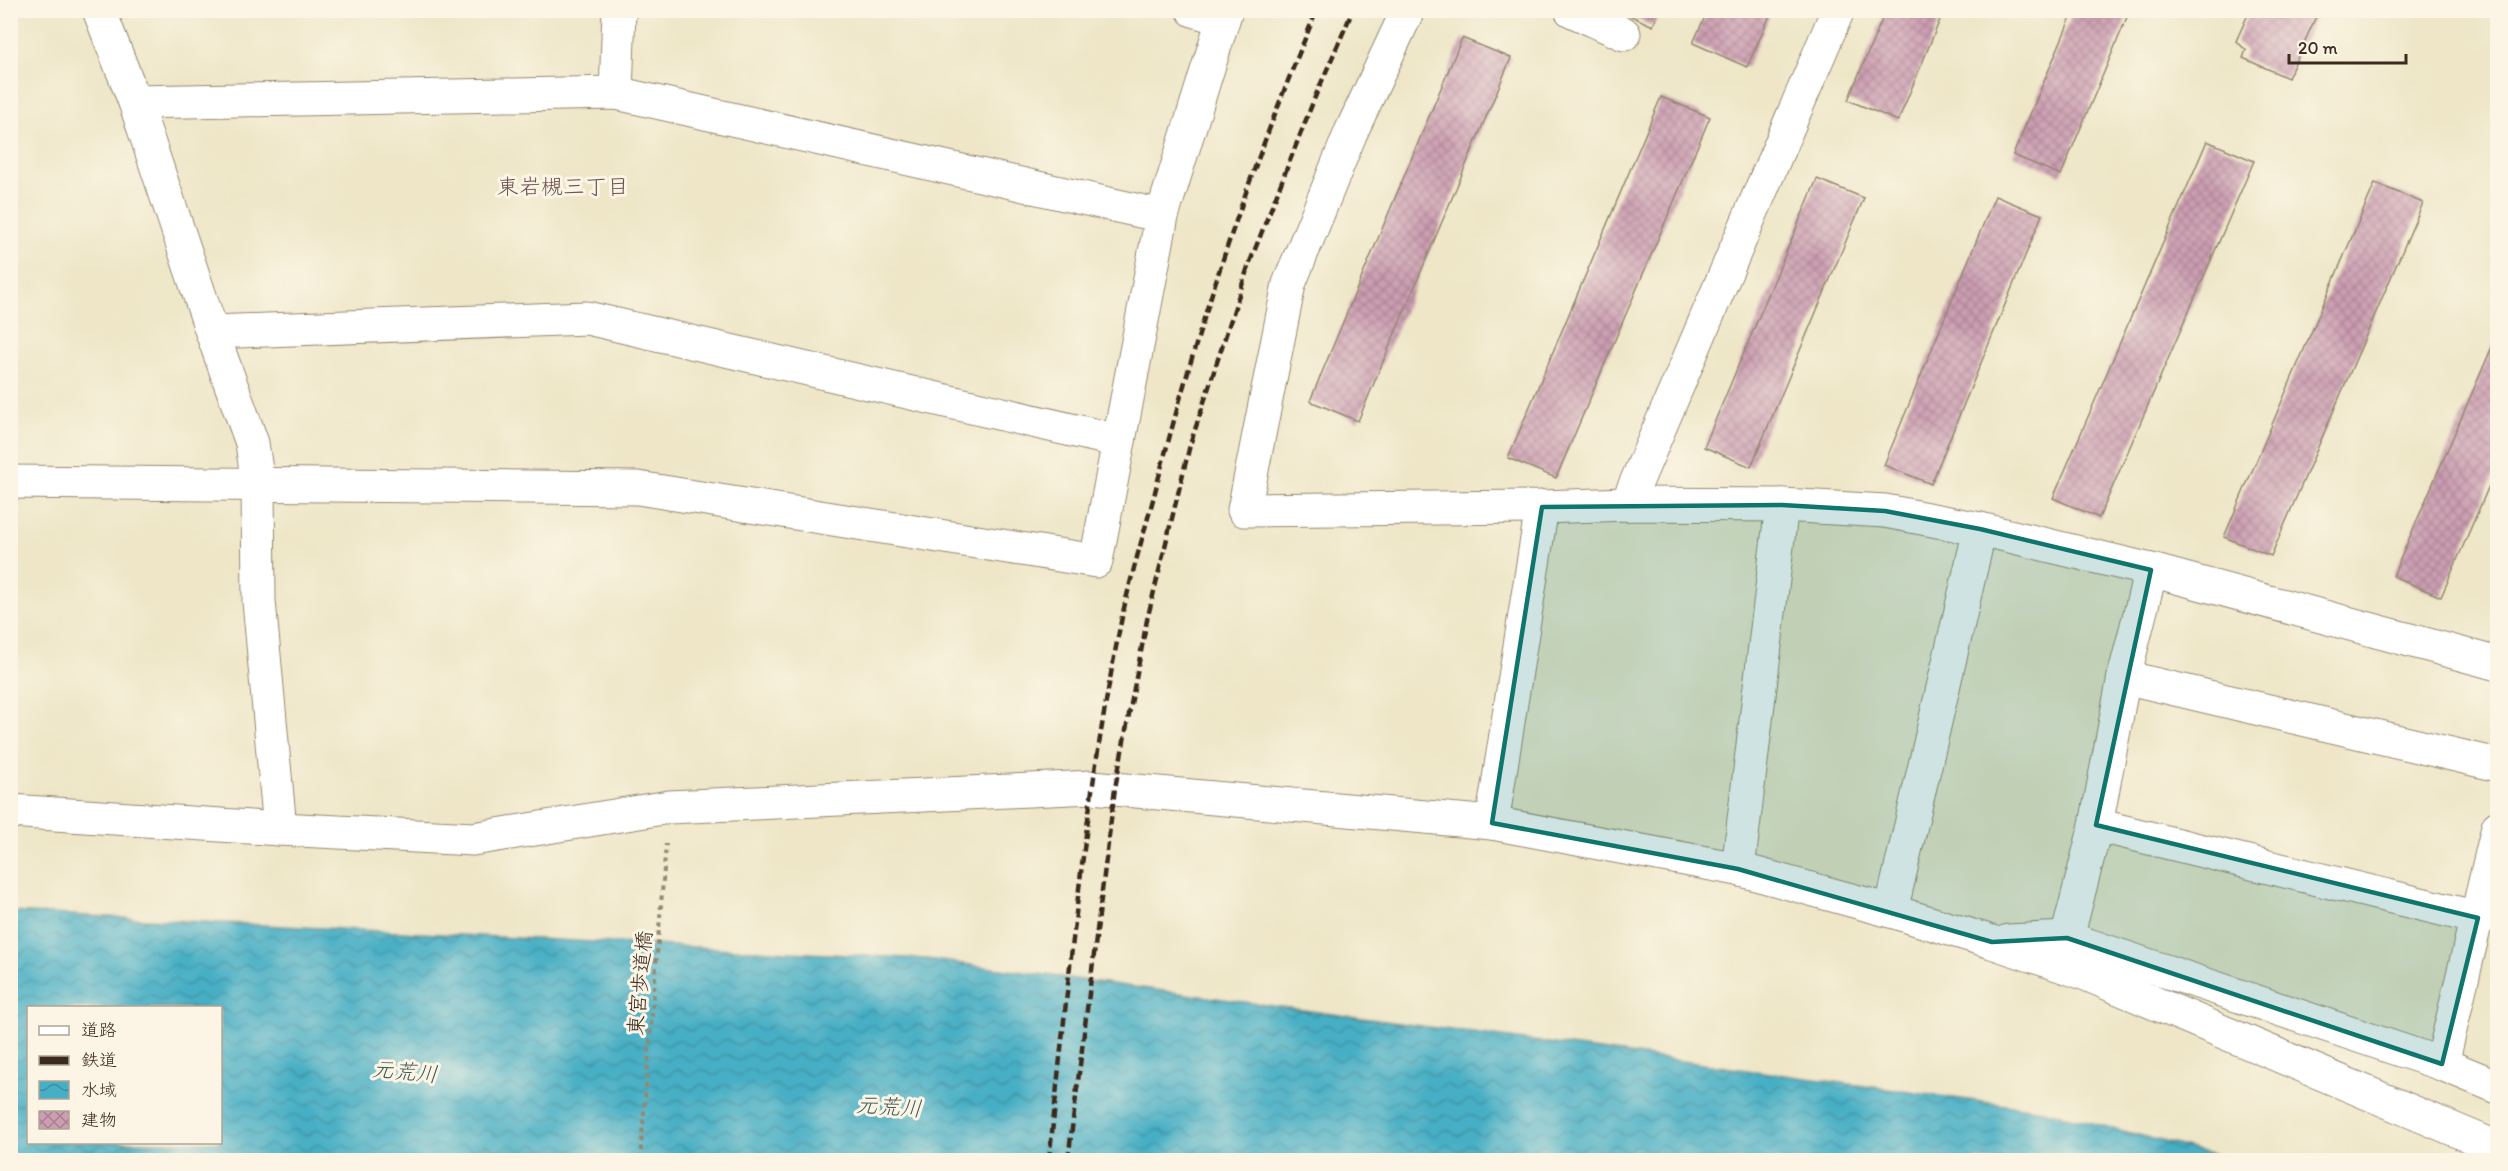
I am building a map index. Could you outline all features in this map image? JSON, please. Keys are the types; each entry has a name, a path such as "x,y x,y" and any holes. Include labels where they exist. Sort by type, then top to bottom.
{"street":[{"path":"99,10 135,102 212,333 252,443 258,484 259,601 280,830"},
{"path":"616,93 619,10"},
{"path":"1408,10 1352,132 1289,284 1244,510 1627,504 1782,505 1885,511 1980,528 2151,570 2498,664"},
{"path":"1572,10 1624,34"},
{"path":"1627,504 1838,10"},
{"path":"10,482 638,488 1096,561 1162,216 1214,13"},
{"path":"135,102 616,93 1162,216"},
{"path":"212,333 587,318 1119,441"},
{"path":"1738,869 1782,505"},
{"path":"1492,823 1542,507"},
{"path":"1891,911 1980,528"},
{"path":"2067,939 2096,825 2124,677 2151,570"},
{"path":"2124,677 2498,765"},
{"path":"10,811 280,830 473,839 669,807 1092,787 1492,823 1738,869 1891,911 1992,942 2080,972 2498,1148"},
{"path":"2096,825 2488,915"},
{"path":"2442,1064 2488,915 2498,827"},
{"path":"1992,942 2067,939 2442,1064 2498,1087"}],"path":[{"name":"東宮歩道橋","path":"640,1161 669,807"}],"highlighted area":[{"path":"1782,505 1885,511 1980,529 2151,570 2096,825 2478,918 2442,1064 2067,938 1992,942 1738,869 1492,823 1542,507"}],"water":[{"name":"元荒川","path":"10,912 926,959 2042,1110 2234,1160 11,1160"}],"building":[{"path":"1618,10 1660,10 1653,26"},
{"path":"1708,10 1772,11 1747,67 1693,43"},
{"path":"1886,10 1944,10 1898,121 1848,100"},
{"path":"2074,10 2130,10 2061,175 2013,155"},
{"path":"2250,10 2319,10 2288,78 2243,58 2246,50 2236,41"},
{"path":"1462,38 1511,58 1358,421 1310,401"},
{"path":"1661,97 1710,117 1556,478 1508,458"},
{"path":"2207,141 2254,161 2099,518 2053,498"},
{"path":"1817,179 1864,198 1751,467 1704,447"},
{"path":"2375,183 2423,203 2271,556 2224,537"},
{"path":"1995,196 2042,215 1931,484 1884,465"},
{"path":"2498,333 2498,465 2441,597 2393,576"}],"railway":[{"path":"1049,1160 1088,820 1109,684 1126,602 1170,434 1206,311 1269,129 1317,10"},
{"path":"1068,1160 1115,788 1147,620 1190,445 1248,267 1315,97 1353,10"}],"district":[{"name":"東岩槻三丁目","path":"563,186"}]}
